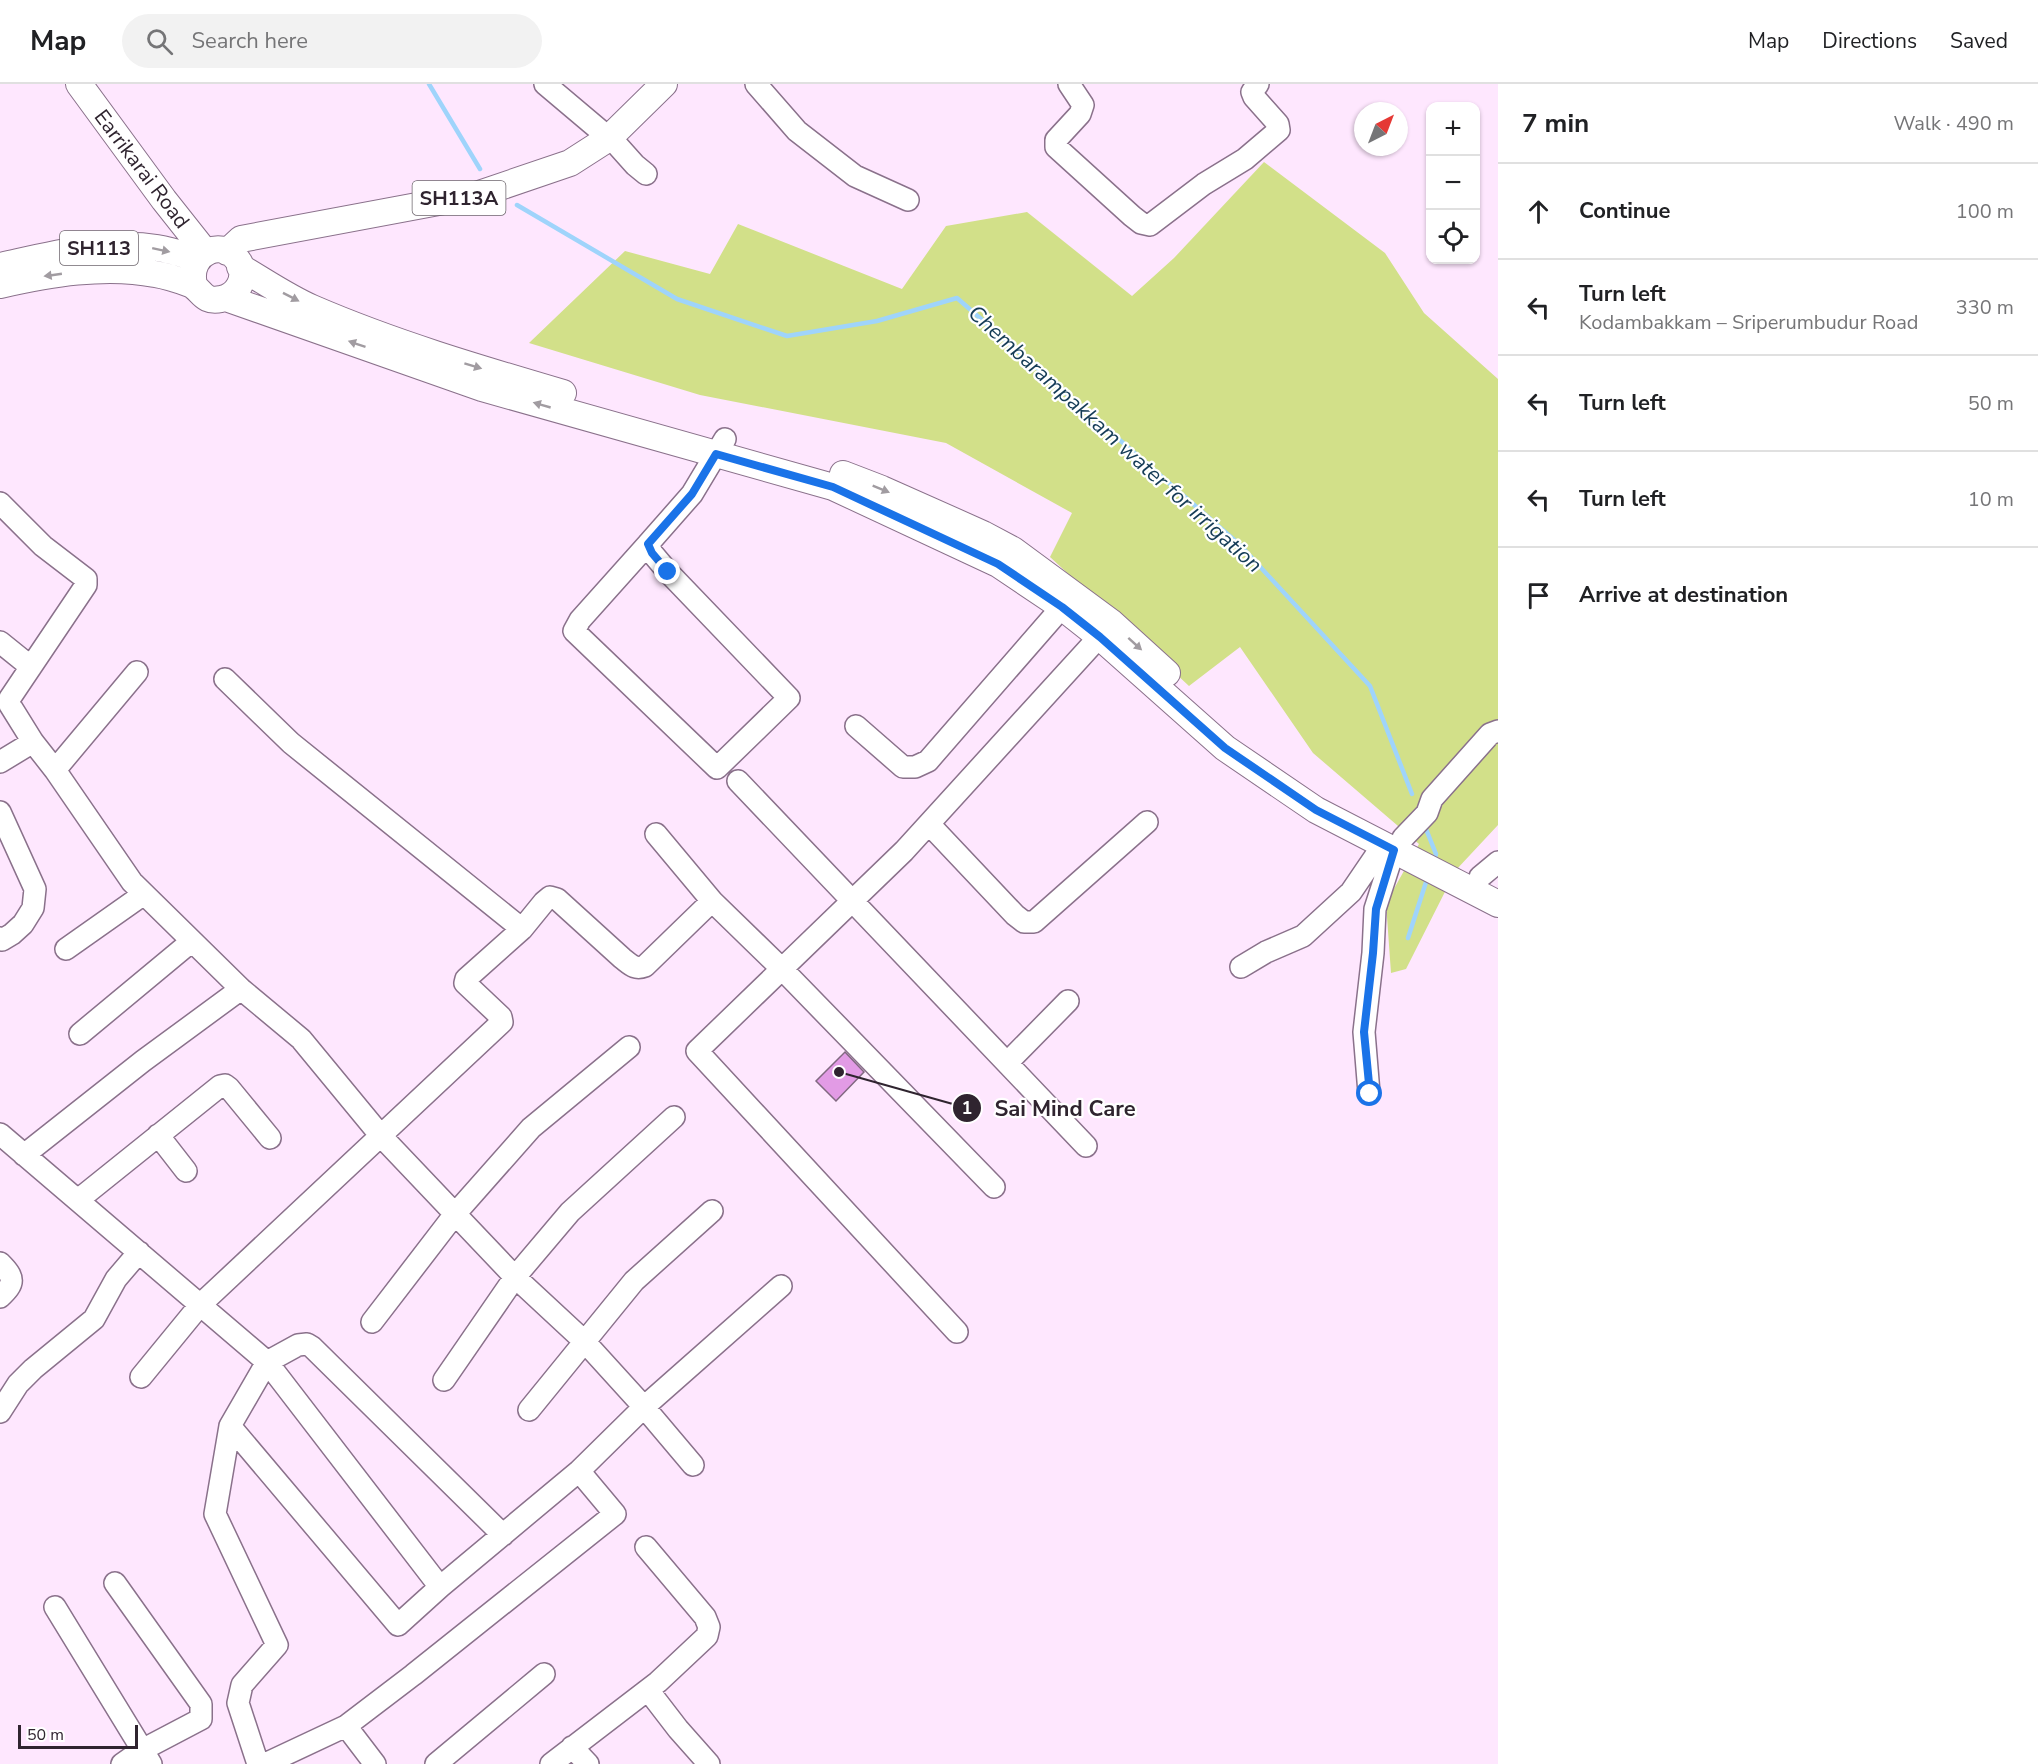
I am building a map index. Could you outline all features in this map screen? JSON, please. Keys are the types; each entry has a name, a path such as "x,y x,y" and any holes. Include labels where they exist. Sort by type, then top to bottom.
{"main road":[{"name":"Earrikarai Road","path":"80,84 164,200 218,258"},
{"name":"SH113A","path":"218,258 241,239 476,195 570,163 610,138 664,84"},
{"name":"SH113","path":"0,266 115,246 157,248 218,258 311,307 438,355 720,447 833,487 998,564 1062,607 1106,630"},
{"path":"194,285 191,275 194,265 218,258 241,282 237,290 226,298"},
{"name":"SH113","path":"0,285 72,273 114,270 154,274 194,285 209,299 226,298 482,388 720,447 825,467 882,489 983,534 1013,550 1106,630 1225,748 1316,810 1397,845 1487,873 1498,904"}],"street":[{"path":"545,84 610,138 646,174"},
{"path":"756,84 797,131 855,176 908,200"},
{"path":"1069,84 1083,105 1080,114 1056,140 1056,147 1132,216 1141,223 1150,225 1204,184 1245,159 1278,129 1278,124 1254,97 1252,92 1258,84"},
{"path":"648,544 663,567 789,698 717,768 574,631 580,620 692,494 720,447"},
{"path":"0,503 43,546 86,579 86,585 10,698 10,705 33,742 132,882 241,988 301,1040 381,1136 515,1277 584,1341 693,1465"},
{"path":"856,726 903,767 915,767 928,761 1062,607"},
{"path":"957,1332 697,1051 904,851 1106,630"},
{"path":"0,642 31,667"},
{"path":"55,770 137,672"},
{"path":"225,679 291,743 522,929"},
{"path":"1458,778 1490,734 1498,731"},
{"path":"0,762 33,742"},
{"path":"1241,967 1266,952 1303,936 1397,845 1427,813 1432,800 1498,743"},
{"path":"738,781 1086,1146"},
{"path":"0,813 35,889 33,908 23,924 12,934 2,940 0,938"},
{"path":"929,824 1015,915 1024,922 1034,922 1147,822"},
{"path":"656,834 712,901 783,970 994,1187"},
{"path":"1370,1094 1364,1032 1376,909 1397,845"},
{"path":"66,949 144,894"},
{"path":"141,1377 200,1305 502,1022 501,1017 465,983 472,972 522,929 544,902 550,897 557,899 622,958 639,968 645,966 712,901"},
{"path":"80,1034 192,941"},
{"path":"24,1155 143,1061 241,988"},
{"path":"1007,1063 1068,1001"},
{"path":"372,1322 455,1214 531,1128 629,1047"},
{"path":"78,1200 220,1086 225,1085 270,1138"},
{"path":"444,1380 515,1277 570,1212 674,1117"},
{"path":"0,1134 267,1362 440,1587"},
{"path":"158,1135 186,1171"},
{"path":"529,1410 634,1281 712,1211"},
{"path":"0,1412 18,1384 33,1369 94,1319 116,1280 139,1252"},
{"path":"0,1263 11,1276 12,1281 0,1297"},
{"path":"230,1426 398,1625 579,1471 644,1407 782,1286"},
{"path":"258,1764 238,1703 242,1685 277,1644 215,1514 230,1426 267,1362 298,1345 307,1344 312,1347 503,1535"},
{"path":"265,1764 346,1726 615,1514 579,1471"},
{"path":"551,1764 648,1689 707,1636 710,1627 705,1617 646,1546"},
{"path":"115,1582 201,1704 201,1719 147,1757 122,1764"},
{"path":"55,1607 147,1757"},
{"path":"436,1764 544,1674"},
{"path":"648,1689 678,1729 709,1764"},
{"path":"346,1726 375,1764"},
{"path":"572,1747 588,1764"}],"green space":[{"path":"1264,162 1385,253 1424,313 1498,379 1498,825 1456,870 1406,969 1391,973 1386,903 1419,844 1313,753 1240,647 1189,686 1050,557 1072,513 946,443 700,395 529,343 625,251 710,274 738,224 902,289 946,226 1027,212 1132,296 1174,258"}],"building":[{"path":"845,1052 864,1072 836,1101 816,1081"}],"waterway":[{"name":"Chembarampakkam water for irrigation","path":"429,84 480,169"},
{"name":"Chembarampakkam water for irrigation","path":"517,205 677,299 787,336 877,321 957,298 1240,545 1370,686 1412,794"},
{"name":"Chembarampakkam water for irrigation","path":"1426,829 1436,854 1433,863"},
{"name":"Chembarampakkam water for irrigation","path":"1408,938 1428,876"}],"place":[{"name":"Sai Mind Care","path":"839,1072"}],"route":[{"path":"668,572 657,561 648,544 692,494 716,454 833,487 998,564 1062,607 1100,637 1225,748 1316,810 1394,850 1376,909 1364,1032 1370,1094"}]}
